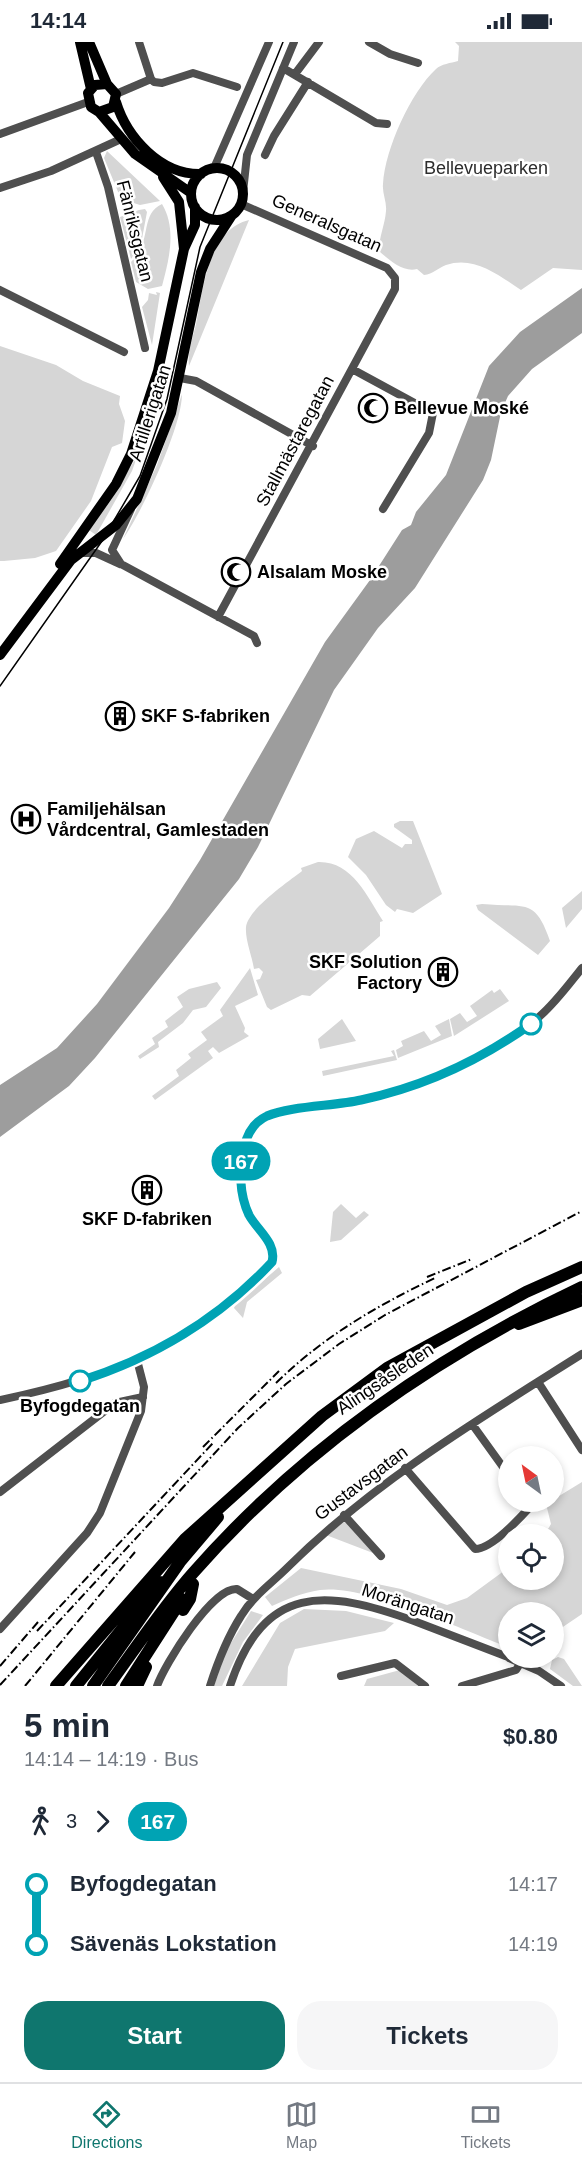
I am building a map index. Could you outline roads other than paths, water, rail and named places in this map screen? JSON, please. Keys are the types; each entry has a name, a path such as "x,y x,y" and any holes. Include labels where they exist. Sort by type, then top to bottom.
{"highway":[{"path":"526,1292 582,1258"},
{"name":"Alingsåsleden","path":"227,1504 302,1433 387,1368 526,1292 582,1268"},
{"name":"Alingsåsleden","path":"231,1532 334,1437 382,1401 498,1330 582,1287"},
{"path":"498,1330 539,1318 582,1300"},
{"path":"93,1686 180,1562 227,1504"},
{"path":"56,1686 184,1539 227,1504"},
{"path":"126,1686 193,1584 231,1532"},
{"path":"108,1686 179,1589 231,1532"},
{"path":"76,1686 144,1599 180,1562"},
{"path":"136,1686 148,1663 190,1599 193,1584"}],"main road":[{"path":"80,42 91,89 88,102 121,139 135,154 162,175 192,193 194,183 201,174"},
{"path":"89,42 107,84 116,98 120,117 131,135 155,158 181,174 201,174 214,168 233,173 240,181 243,192"},
{"path":"91,89 95,85 107,84"},
{"path":"99,112 109,110 116,98"},
{"path":"162,175 179,202 184,249"},
{"name":"Artillerigatan","path":"73,553 98,541 132,508 161,442 180,378 201,272 210,249 241,204 243,192"},
{"name":"Artillerigatan","path":"0,655 73,553 116,484 131,454 158,371 184,249 195,225 192,193"},
{"path":"195,207 210,219 221,219 232,215"}],"street":[{"path":"139,42 151,79"},
{"path":"214,168 269,42"},
{"path":"243,192 247,155 294,42"},
{"path":"295,74 320,42"},
{"path":"369,42 390,54 418,63"},
{"path":"283,68 376,123 387,124"},
{"path":"116,98 151,79 162,83 193,72 237,87"},
{"path":"265,155 274,136 308,82"},
{"path":"0,134 88,102"},
{"path":"0,188 51,171 121,139"},
{"name":"Fänriksgatan","path":"96,152 108,187 145,348"},
{"name":"Generalsgatan","path":"241,204 387,268 395,278"},
{"name":"Stallmästaregatan","path":"218,617 313,446 395,289 395,278"},
{"path":"0,290 124,352"},
{"path":"352,369 433,413 429,433 383,509"},
{"path":"180,378 196,381 313,446"},
{"path":"121,564 112,550 132,508"},
{"path":"73,553 96,554 121,564 254,636 257,643"},
{"path":"0,1400 80,1381 137,1360 206,1320 272,1262 272,1247 249,1215 241,1182 245,1141 257,1122 276,1113 390,1093 450,1072 494,1049 531,1024 549,1008 582,968"},
{"name":"Gustavsgatan","path":"210,1686 220,1654 253,1599 344,1515 405,1468 582,1354"},
{"path":"0,1629 92,1526 107,1498 141,1411 144,1387 137,1360"},
{"path":"538,1382 582,1450"},
{"path":"0,1492 115,1403 143,1397"},
{"path":"472,1424 498,1460"},
{"path":"405,1468 475,1549 482,1549 505,1531 521,1512"},
{"path":"344,1515 381,1556"},
{"path":"157,1686 183,1638 226,1591 237,1589 253,1599"},
{"name":"Morängatan","path":"230,1686 236,1667 262,1627 293,1605 316,1600 344,1601 378,1609 498,1653"},
{"path":"341,1676 395,1663 425,1686"},
{"path":"462,1686 517,1668"},
{"name":"Morängatan","path":"531,1668 561,1686"}],"tram line":[{"path":"0,686 102,541 140,476 167,399 200,247 283,42"}],"railway":[{"path":"0,1685 238,1428 286,1384 339,1344 385,1315 582,1211"},
{"path":"427,1277 472,1259"},
{"path":"276,1383 331,1337 392,1300 435,1278"},
{"path":"203,1447 279,1371"},
{"path":"37,1631 213,1443"},
{"path":"25,1686 135,1552"},
{"path":"0,1666 38,1622"}],"place":[{"name":"Bellevue Moské","path":"373,408"},
{"name":"Alsalam Moske","path":"236,572"},
{"name":"SKF S-fabriken","path":"120,716"},
{"name":"Familjehälsan Vårdcentral, Gamlestaden","path":"26,819"},
{"name":"SKF Solution Factory","path":"443,972"},
{"name":"SKF D-fabriken","path":"147,1190"},
{"name":"Byfogdegatan","path":"80,1381"}],"park label":[{"name":"Bellevueparken","path":"486,168"}]}
